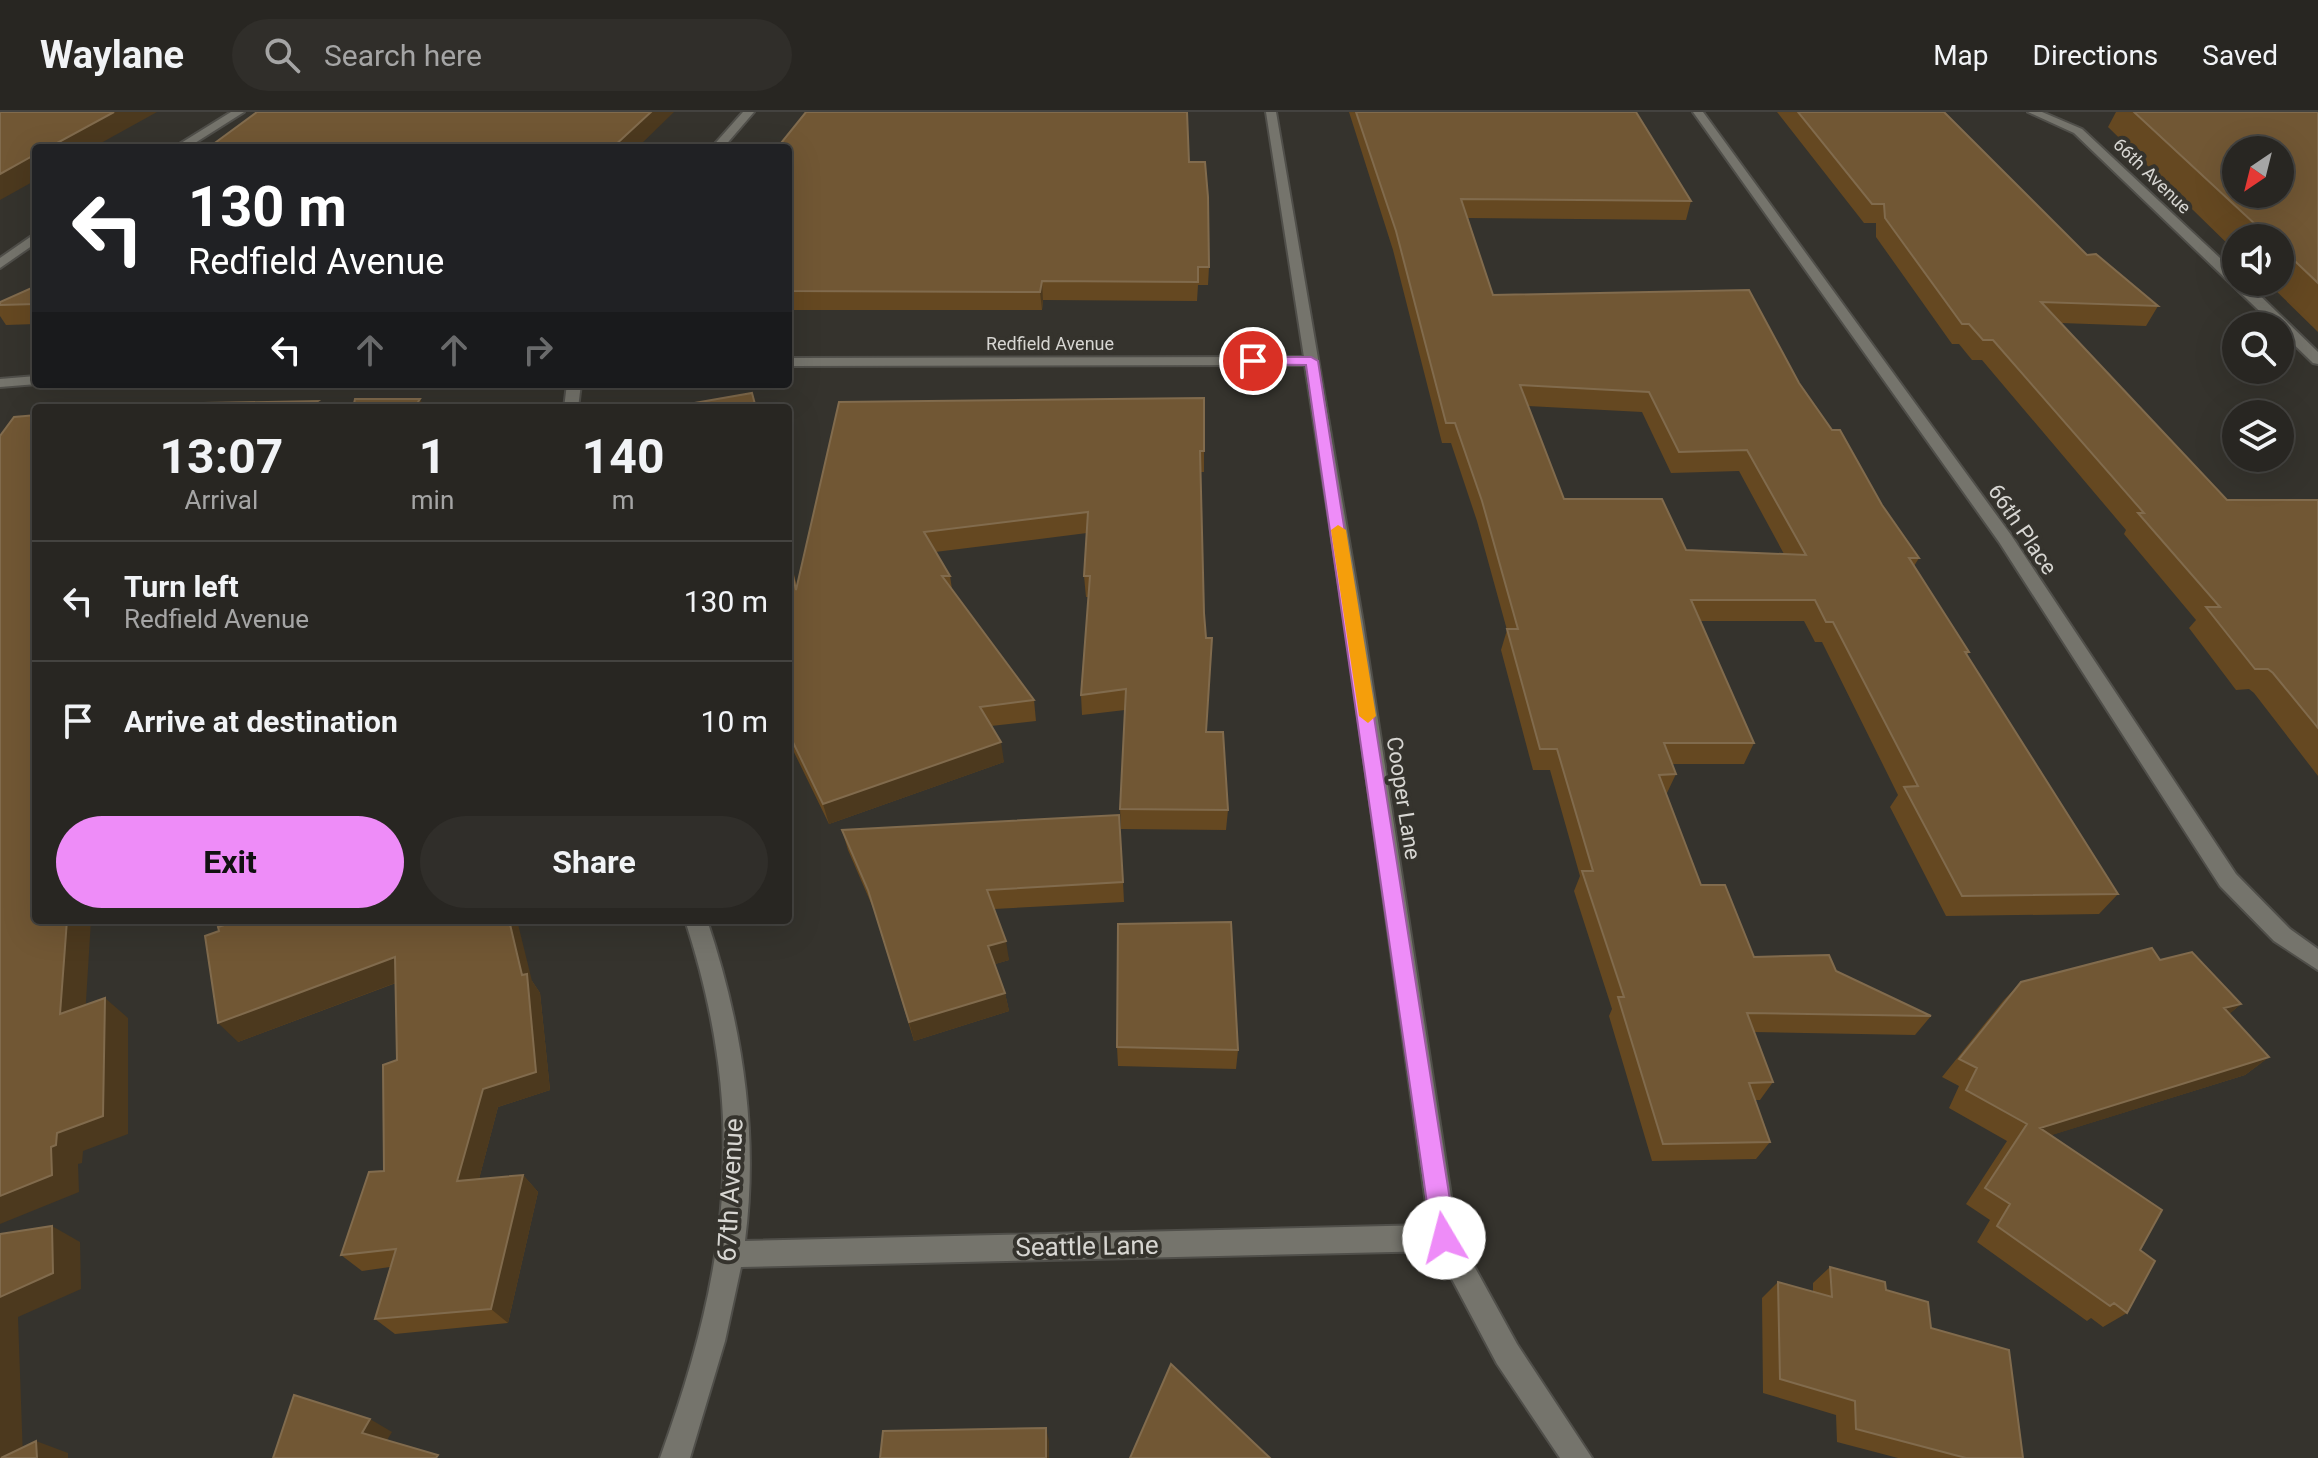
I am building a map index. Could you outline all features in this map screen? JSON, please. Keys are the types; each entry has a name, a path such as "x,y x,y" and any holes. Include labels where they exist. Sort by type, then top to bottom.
{"street":[{"path":"186,144 239,112"},
{"path":"721,144 749,112"},
{"name":"Cooper Lane","path":"1271,112 1444,1238 1507,1354 1577,1458"},
{"name":"66th Place","path":"1698,112 2005,539 2228,880 2282,935 2318,961"},
{"name":"66th Avenue","path":"2033,112 2078,131 2222,267"},
{"path":"0,264 32,240"},
{"name":"66th Avenue","path":"2252,296 2318,360"},
{"name":"Redfield Avenue","path":"792,362 1311,361"},
{"path":"0,383 32,380"},
{"name":"67th Avenue","path":"675,1458 692,1413 731,1254 739,1137 729,1059 697,924"},
{"name":"Seattle Lane","path":"731,1254 1444,1238"}],"building":[{"path":"0,112 114,112 55,144 32,144 32,156 0,174"},
{"path":"257,112 651,112 616,144 213,144"},
{"path":"806,112 1187,112 1189,162 1205,162 1209,267 1198,267 1198,282 1042,281 1040,292 792,291 792,144 780,144"},
{"path":"1356,112 1636,112 1691,201 1461,199 1493,295 1749,290 1799,383 1832,430 1840,430 1882,505 1919,558 1909,558 1969,652 1965,652 2118,894 1962,896 1904,787 1918,786 1833,622 1826,622 1815,600 1691,600 1754,743 1664,743 1676,774 1659,775 1701,885 1725,885 1754,957 1829,955 1836,971 1931,1016 1747,1013 1773,1082 1749,1083 1770,1142 1663,1144 1618,997 1624,997 1582,871 1593,871 1557,749 1540,749 1507,629 1518,629 1482,501 1455,423 1446,423 1396,231","holes":["1520,385 1649,392 1679,452 1747,450 1806,555 1686,550 1662,499 1564,499"]},
{"path":"1798,112 1944,112 2087,255 2096,254 2158,306 2041,302 2227,500 2318,500 2318,728 2273,673 2268,669 2255,669 2206,607 2220,607 2138,513 2144,513 1993,340 1983,340 1969,324 1962,324 1885,218 1884,204 1872,204"},
{"path":"2134,112 2318,112 2318,283 2294,260 2294,224 2255,224 2238,208 2294,208 2294,136 2222,136 2222,194"},
{"path":"32,288 32,304 0,305 0,302"},
{"path":"752,393 755,404 688,404"},
{"path":"1204,398 1204,451 1200,451 1204,613 1206,638 1212,638 1206,732 1223,732 1228,810 1120,809 1126,689 1081,695 1090,576 1084,576 1088,512 924,532 950,576 942,576 1034,700 980,707 1001,742 823,804 792,740 792,572 796,590 839,402"},
{"path":"355,399 420,399 417,404 354,404"},
{"path":"318,401 314,404 151,404"},
{"path":"32,415 32,924 67,924 60,1014 105,998 103,1116 57,1133 56,1145 51,1147 52,1175 0,1196 0,436 14,417"},
{"path":"1119,815 1123,882 987,890 1006,941 988,946 1005,993 909,1022 868,890 842,830"},
{"path":"1231,922 1238,1050 1117,1047 1118,924"},
{"path":"227,924 510,924 522,975 527,974 536,1072 483,1089 457,1181 523,1175 491,1309 375,1319 396,1249 341,1255 369,1172 384,1171 383,1065 397,1060 395,957 218,1023 205,936 219,931 218,927"},
{"path":"2152,948 2160,960 2192,952 2241,1004 2224,1008 2269,1057 2040,1128 2162,1210 2140,1250 2155,1261 2127,1313 2114,1303 2110,1306 1997,1226 2010,1204 1985,1188 2027,1124 1966,1090 1977,1068 1959,1059 2021,982"},
{"path":"52,1226 53,1273 0,1297 0,1234"},
{"path":"1830,1267 1885,1282 1886,1290 1928,1302 1931,1328 2009,1350 2023,1458 1966,1458 1856,1429 1855,1401 1780,1379 1778,1282 1832,1297"},
{"path":"1171,1364 1270,1458 1130,1458"},
{"path":"294,1395 370,1419 362,1433 438,1455 436,1458 273,1458"},
{"path":"1046,1428 1046,1458 880,1458 883,1431"},
{"path":"36,1441 37,1458 1,1458"}],"slow traffic":[{"path":"1338,530 1368,716"}],"route":[{"path":"1253,361 1311,361 1363,685 1444,1238"}]}
